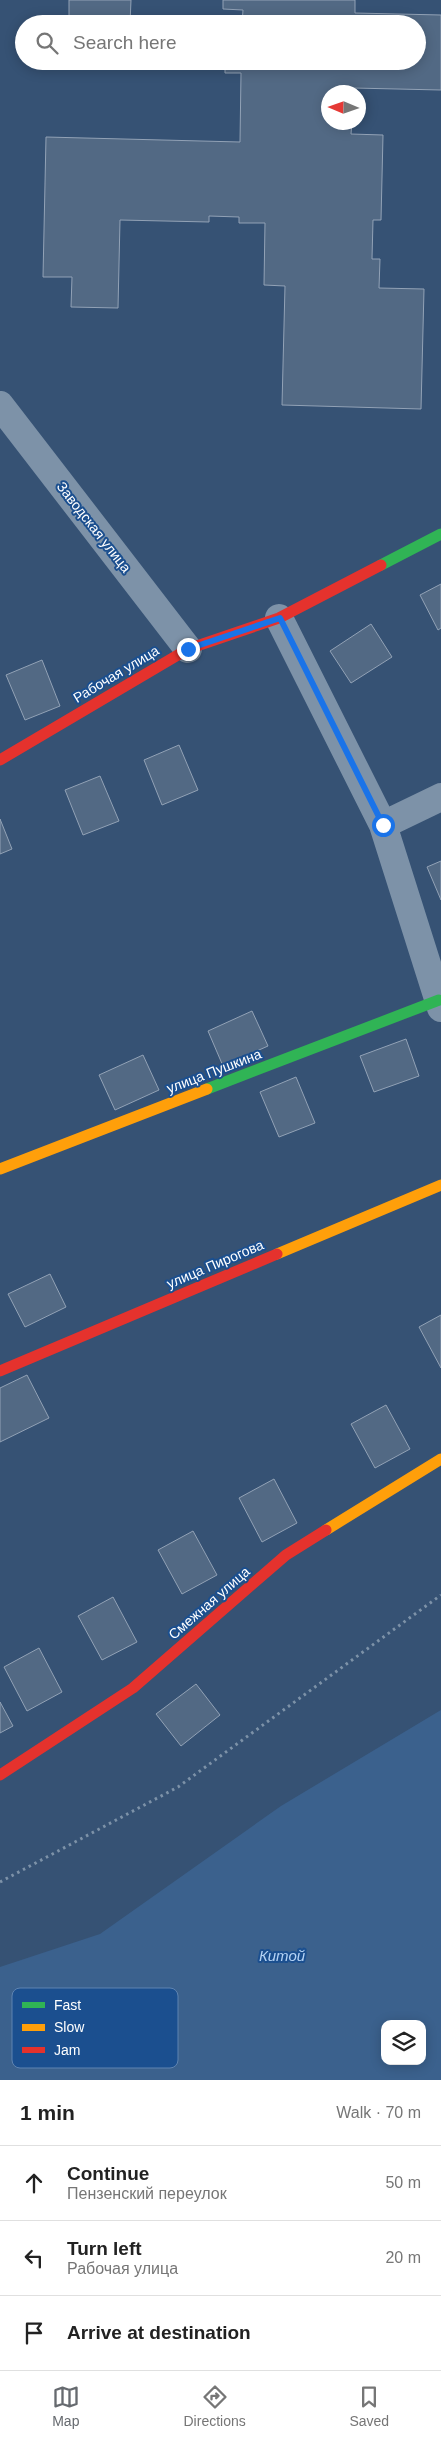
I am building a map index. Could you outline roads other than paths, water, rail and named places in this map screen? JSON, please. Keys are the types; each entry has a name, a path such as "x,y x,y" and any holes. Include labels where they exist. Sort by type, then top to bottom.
{"street":[{"name":"Заводская улица","path":"0,405 188,649"},
{"name":"Рабочая улица","path":"0,760 188,649 280,618 441,534"},
{"path":"280,618 383,825 440,1004"},
{"path":"383,825 441,797"},
{"name":"улица Пушкина","path":"0,1169 440,1004"},
{"name":"улица Пирогова","path":"0,1371 441,1185"},
{"name":"Смежная улица","path":"0,1774 133,1688 286,1555 441,1459"}],"water":[{"name":"Китой","path":"441,1710 441,2080 0,2080 0,1967 100,1934 281,1806"}]}
